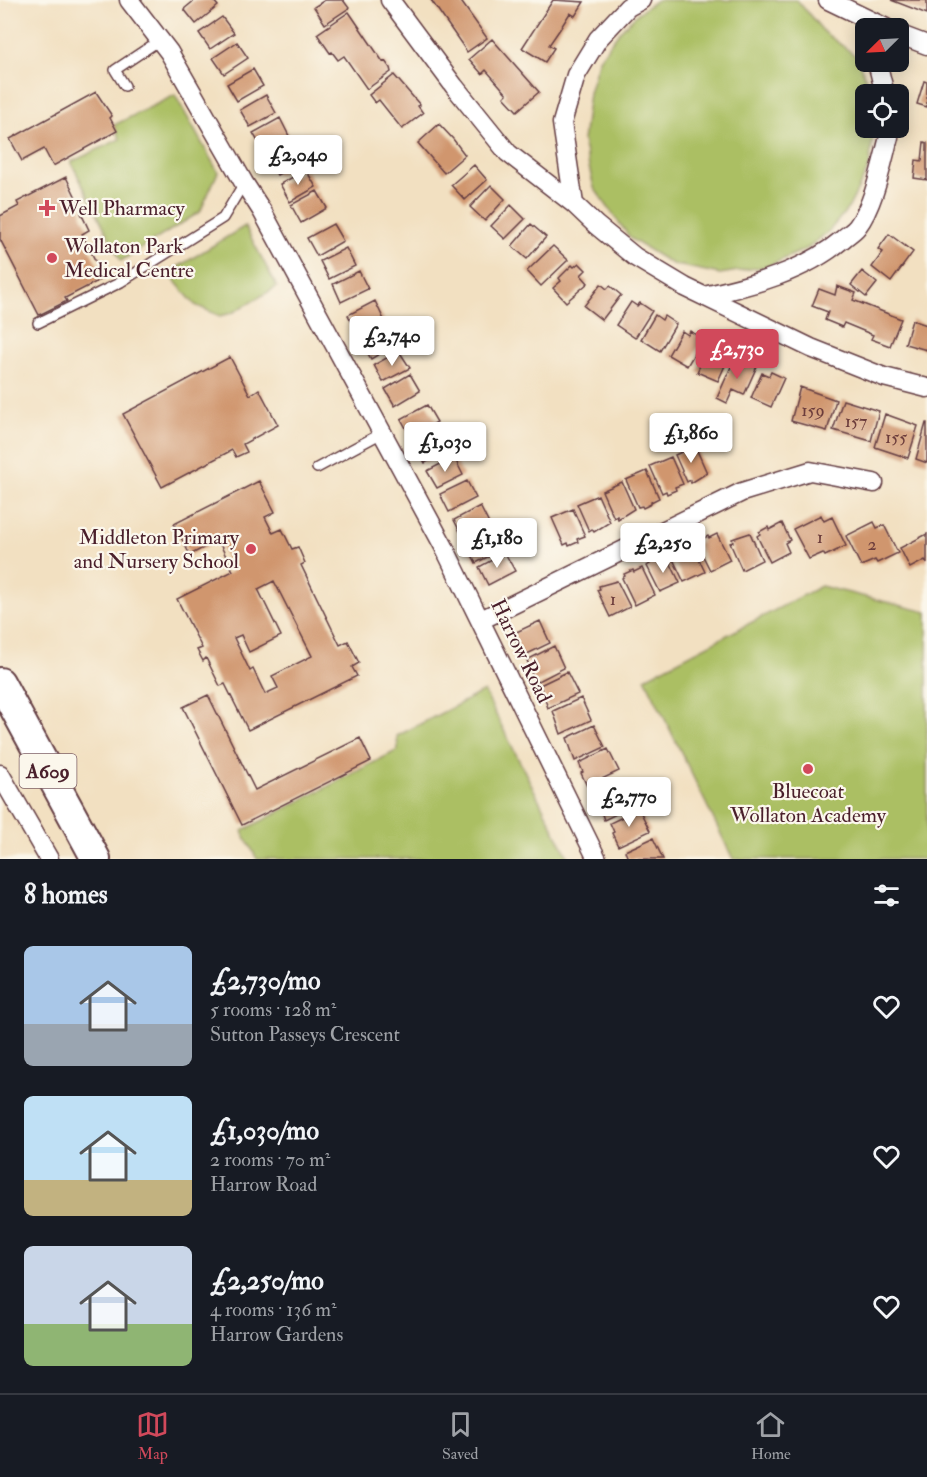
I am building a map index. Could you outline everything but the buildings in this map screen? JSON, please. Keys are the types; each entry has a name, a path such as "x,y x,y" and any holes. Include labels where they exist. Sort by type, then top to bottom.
{"main road":[{"name":"A609","path":"0,682 96,859"}],"street":[{"name":"Harrow Road","path":"129,0 169,52 262,211 481,620 597,859"},
{"path":"390,0 454,86 508,153 574,204 635,257 685,287 811,348 884,377 927,388"},
{"path":"574,204 562,123 576,75 598,39 628,7 641,0"},
{"path":"828,0 856,18"},
{"path":"909,38 927,45"},
{"path":"704,296 747,286 787,273 830,250 857,227 873,195 889,138"},
{"path":"481,620 742,492 810,471 874,483"},
{"path":"0,774 49,859"}],"lane":[{"path":"125,86 115,70 160,40"},
{"path":"38,323 121,282 223,218 244,183"},
{"path":"317,468 382,433"}],"green space":[{"path":"657,0 797,0 824,32 855,55 855,72 863,72 868,84 855,84 855,138 873,138 869,167 849,207 830,230 808,248 768,266 720,274 672,264 631,239 594,188 583,141 589,93 599,59 619,32 638,13"},
{"path":"175,95 218,172 200,212 121,261 71,162 120,139 114,125"},
{"path":"245,226 277,287 232,313 220,316 195,305 168,273"},
{"name":"Bluecoat Wollaton Academy","path":"821,586 927,612 927,859 733,859 645,678"},
{"path":"484,691 569,859 257,859 242,831 398,750 397,736"}],"place":[{"name":"Well Pharmacy","path":"47,208"},
{"name":"Wollaton Park Medical Centre","path":"52,258"},
{"name":"Middleton Primary and Nursery School","path":"251,549"},
{"name":"Bluecoat Wollaton Academy","path":"808,769"}]}
